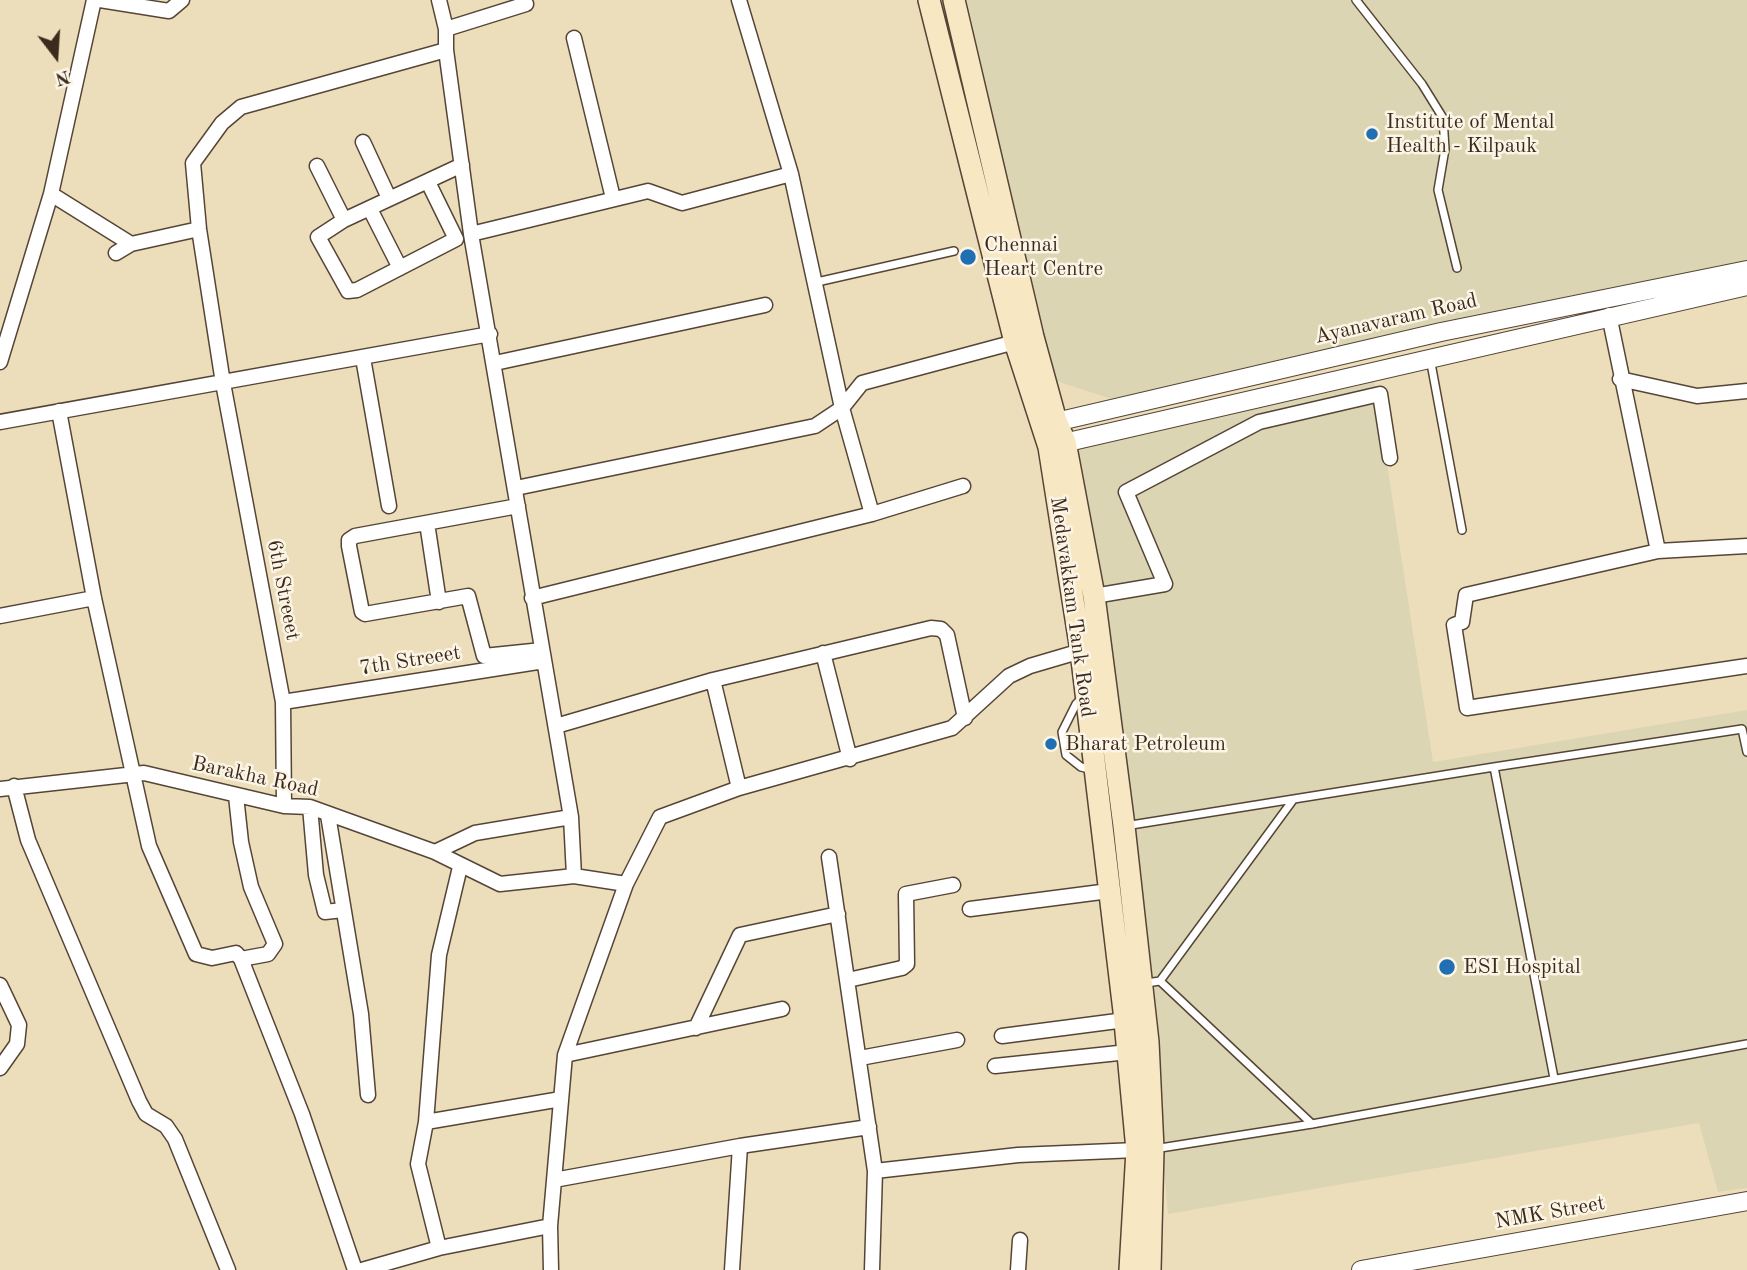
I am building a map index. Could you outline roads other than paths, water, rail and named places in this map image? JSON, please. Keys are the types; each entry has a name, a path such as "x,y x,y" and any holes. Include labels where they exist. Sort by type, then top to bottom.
{"main road":[{"name":"Medavakkam Tank Road","path":"929,0 1015,342 1057,444 1094,596 1124,826 1148,1042 1145,1149 1150,1270"},
{"name":"Medavakkam Tank Road","path":"954,0 1049,424"},
{"name":"Medavakkam Tank Road","path":"1057,444 1109,891 1141,984 1125,1020 1145,1149 1130,1270"}],"street":[{"path":"0,362 51,194 97,0 169,11 182,0"},
{"path":"439,0 446,29 446,50 471,234 571,817 574,876"},
{"path":"739,0 791,174 817,282 842,408 872,514"},
{"path":"446,29 526,4"},
{"path":"574,38 613,198"},
{"name":"6th Streeet","path":"284,806 283,702 223,383 198,229 192,163 230,114 241,107 446,50"},
{"path":"363,142 389,198"},
{"path":"428,182 456,239 357,290 348,291 318,237 344,220 462,165"},
{"path":"317,166 344,220"},
{"path":"471,234 648,191 682,203 791,174"},
{"path":"51,194 131,244"},
{"path":"370,209 400,268"},
{"path":"116,253 131,244 198,229"},
{"name":"Ayanavaram Road","path":"1049,424 1441,332 1747,270"},
{"path":"1057,444 1609,315 1747,286"},
{"path":"495,363 765,305"},
{"path":"1609,315 1620,379 1658,551"},
{"path":"0,422 490,334"},
{"path":"516,488 815,426 842,408 862,383 1015,342"},
{"path":"363,358 389,506"},
{"path":"1620,379 1698,396 1746,394"},
{"path":"1094,596 1166,584 1126,492 1259,422 1380,394 1390,458"},
{"path":"59,411 130,773 149,845 195,953 212,958 236,953 242,959 302,1114 355,1270"},
{"path":"532,598 872,514 963,486"},
{"path":"519,506 355,537 349,540 349,546 362,612 365,614 468,596 471,599 484,656 543,655"},
{"path":"426,523 439,601"},
{"path":"1747,547 1658,551 1466,595 1462,622 1454,625 1467,708 1747,666"},
{"path":"0,616 94,598"},
{"path":"556,726 713,680 931,628 941,629 947,635 965,718"},
{"path":"551,1270 550,1226 565,1055 626,884 660,817 739,788 850,759 952,728 1009,676 1030,666 1081,652"},
{"path":"823,653 850,759"},
{"name":"7th Streeet","path":"283,702 543,655"},
{"path":"713,680 739,788"},
{"name":"Barakha Road","path":"7,788 130,773 284,806 310,807 435,852 460,867 500,884 574,876 626,884"},
{"path":"7,788 139,1101 146,1114 166,1126 175,1139 228,1270"},
{"path":"236,796 241,842 251,887 275,944 268,954 242,959"},
{"path":"310,807 316,875 325,912 342,910"},
{"path":"328,815 361,1014 368,1096"},
{"path":"435,852 475,833 571,817"},
{"path":"829,857 875,1171 872,1270"},
{"path":"439,1248 418,1164 426,1122 439,955 460,867"},
{"path":"848,980 902,968 907,964 906,894 953,885"},
{"path":"970,909 1109,891"},
{"path":"696,1028 740,935 838,914"},
{"path":"0,985 19,1025 18,1044 0,1068"},
{"path":"565,1055 782,1009"},
{"path":"1002,1036 1125,1020"},
{"path":"860,1058 957,1040"},
{"path":"995,1066 1128,1052"},
{"path":"426,1122 561,1099"},
{"path":"554,1180 740,1146 869,1128"},
{"path":"732,1270 740,1146"},
{"path":"875,1171 1018,1155 1145,1149"},
{"name":"NMK Street","path":"1361,1270 1747,1201"},
{"path":"369,1269 439,1248 550,1226"},
{"path":"1018,1270 1020,1240"}],"lane":[{"path":"1356,0 1422,84 1443,118 1445,149 1438,190 1457,268"},
{"path":"817,282 954,251"},
{"path":"1430,358 1462,530"},
{"path":"1124,826 1742,729 1747,752"},
{"path":"1494,767 1554,1079"},
{"path":"1293,800 1141,984 1312,1124"},
{"path":"1145,1149 1312,1124 1747,1044"}],"place":[{"name":"Institute of Mental Health - Kilpauk","path":"1372,134"},
{"name":"Chennai Heart Centre","path":"968,257"},
{"name":"Bharat Petroleum","path":"1051,744"},
{"name":"ESI Hospital","path":"1447,967"}]}
